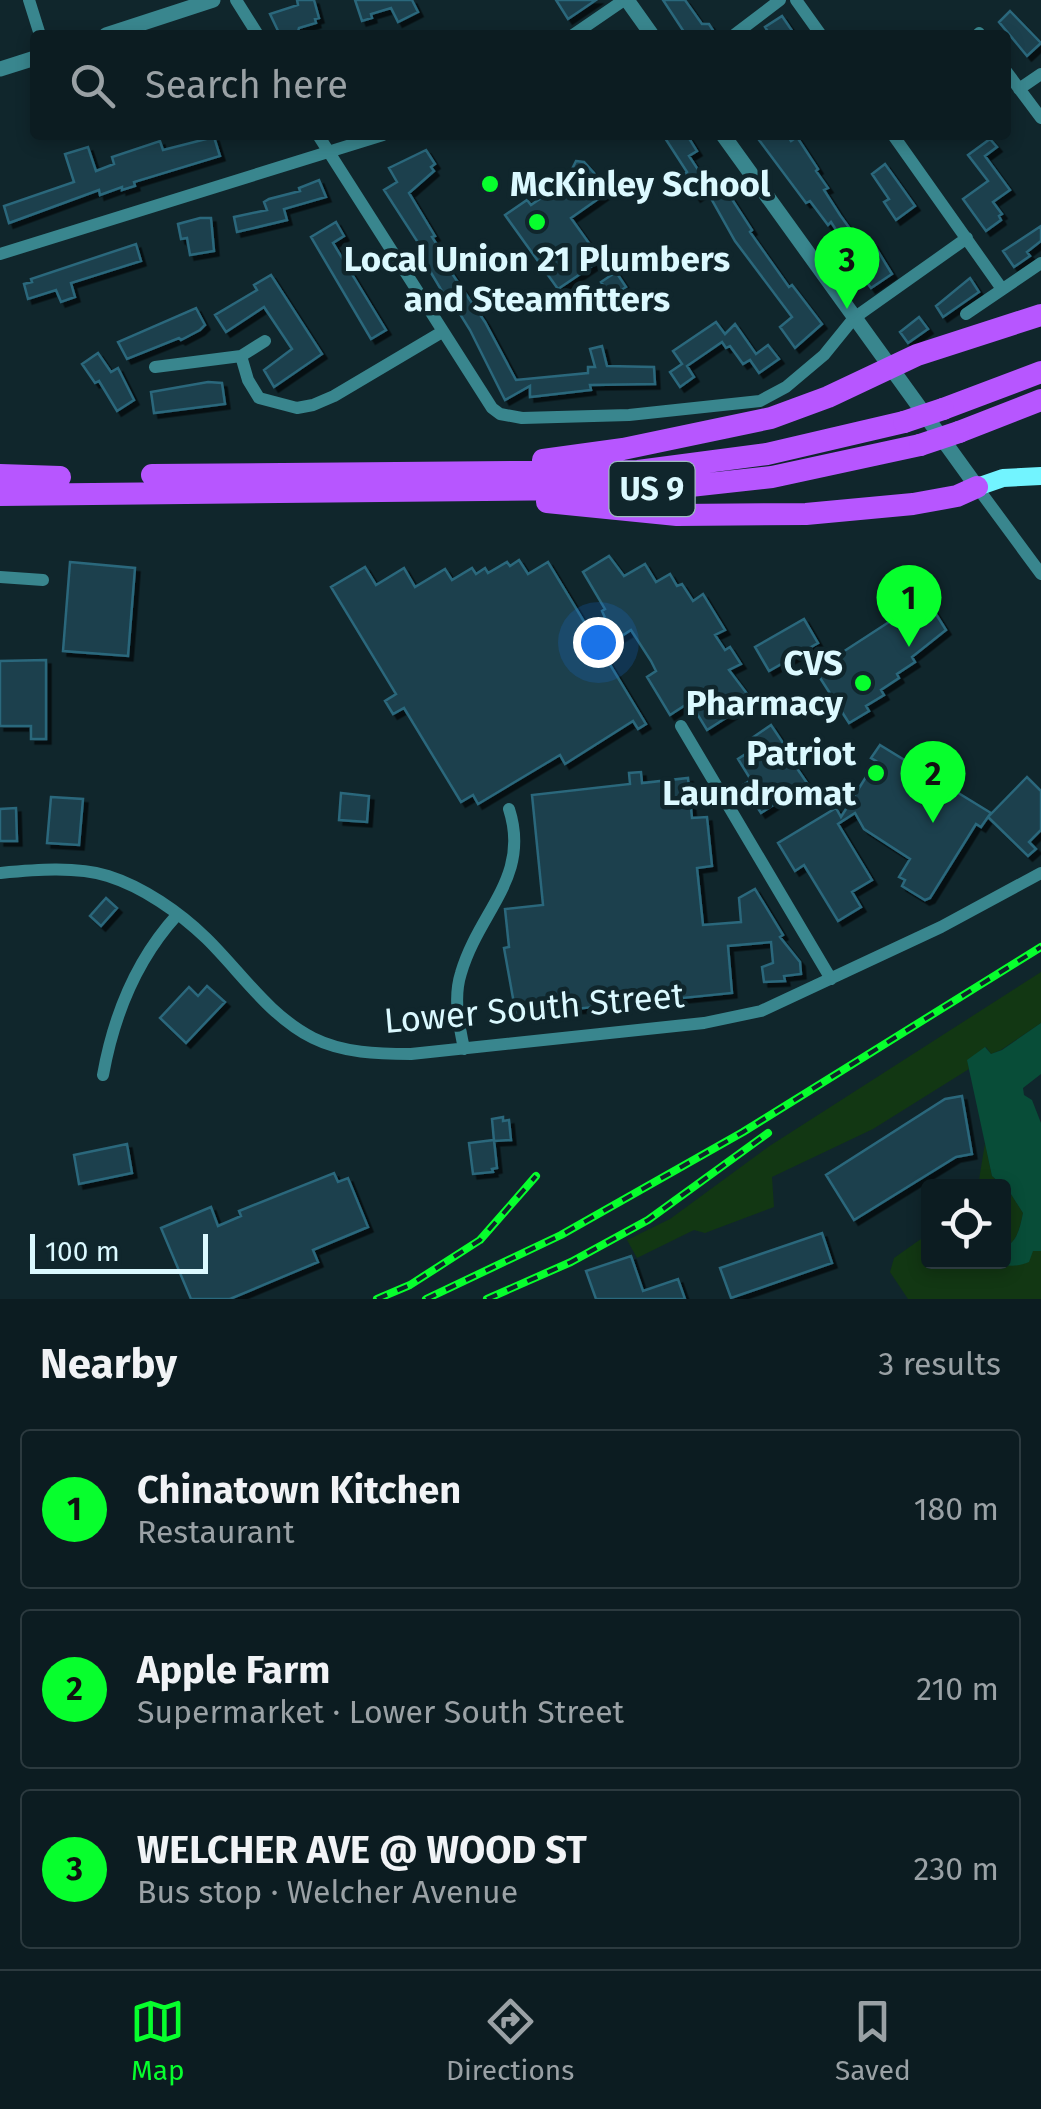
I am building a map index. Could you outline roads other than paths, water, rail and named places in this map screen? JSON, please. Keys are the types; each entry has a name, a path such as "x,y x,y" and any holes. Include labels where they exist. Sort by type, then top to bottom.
{"highway":[{"path":"379,481 584,455 696,435 800,408 947,344 1041,315"},
{"name":"US 9","path":"0,498 671,468 766,454 904,422 1041,372"},
{"name":"US 9","path":"0,477 689,487 826,467 920,445 1041,400"},
{"path":"379,481 646,513 744,516 894,506 957,496 977,487"}],"main road":[{"path":"977,487 1003,478 1041,476"}],"street":[{"path":"29,0 38,30"},
{"path":"121,30 213,0"},
{"path":"236,0 255,30"},
{"path":"581,30 626,0 648,30"},
{"path":"741,30 780,0"},
{"path":"796,0 817,30"},
{"path":"0,69 30,60"},
{"path":"1019,89 1041,74"},
{"path":"1011,77 1041,118"},
{"path":"321,140 492,408 500,414 522,418 629,415 760,402 786,387 824,355 854,318 967,238"},
{"path":"0,254 365,140"},
{"path":"727,140 1041,574"},
{"path":"897,140 1002,290"},
{"path":"966,314 1041,263"},
{"path":"241,356 248,380 259,398 298,408 334,396 442,332"},
{"path":"155,368 241,356 265,341"},
{"path":"0,577 43,580"},
{"path":"681,726 831,979"},
{"path":"464,1049 456,1004 458,985 489,908 510,877 517,834 509,809"},
{"name":"Lower South Street","path":"0,873 106,875 177,914 204,936 272,1007 310,1036 371,1054 464,1049 704,1023 761,1010 941,927 1041,873"},
{"path":"103,1075 128,986 177,914"}],"railway":[{"path":"426,1299 561,1235 743,1132 1041,947"},
{"path":"487,1299 571,1262 648,1220 768,1133"},
{"path":"377,1299 410,1285 480,1240 536,1176"}],"place":[{"name":"McKinley School","path":"490,184"},
{"name":"Local Union 21 Plumbers and Steamfitters","path":"537,222"},
{"name":"WELCHER AVE @ WOOD ST","path":"847,309"},
{"name":"Chinatown Kitchen","path":"909,647"},
{"name":"CVS Pharmacy","path":"863,683"},
{"name":"Patriot Laundromat","path":"876,773"},
{"name":"Apple Farm","path":"933,823"}]}
